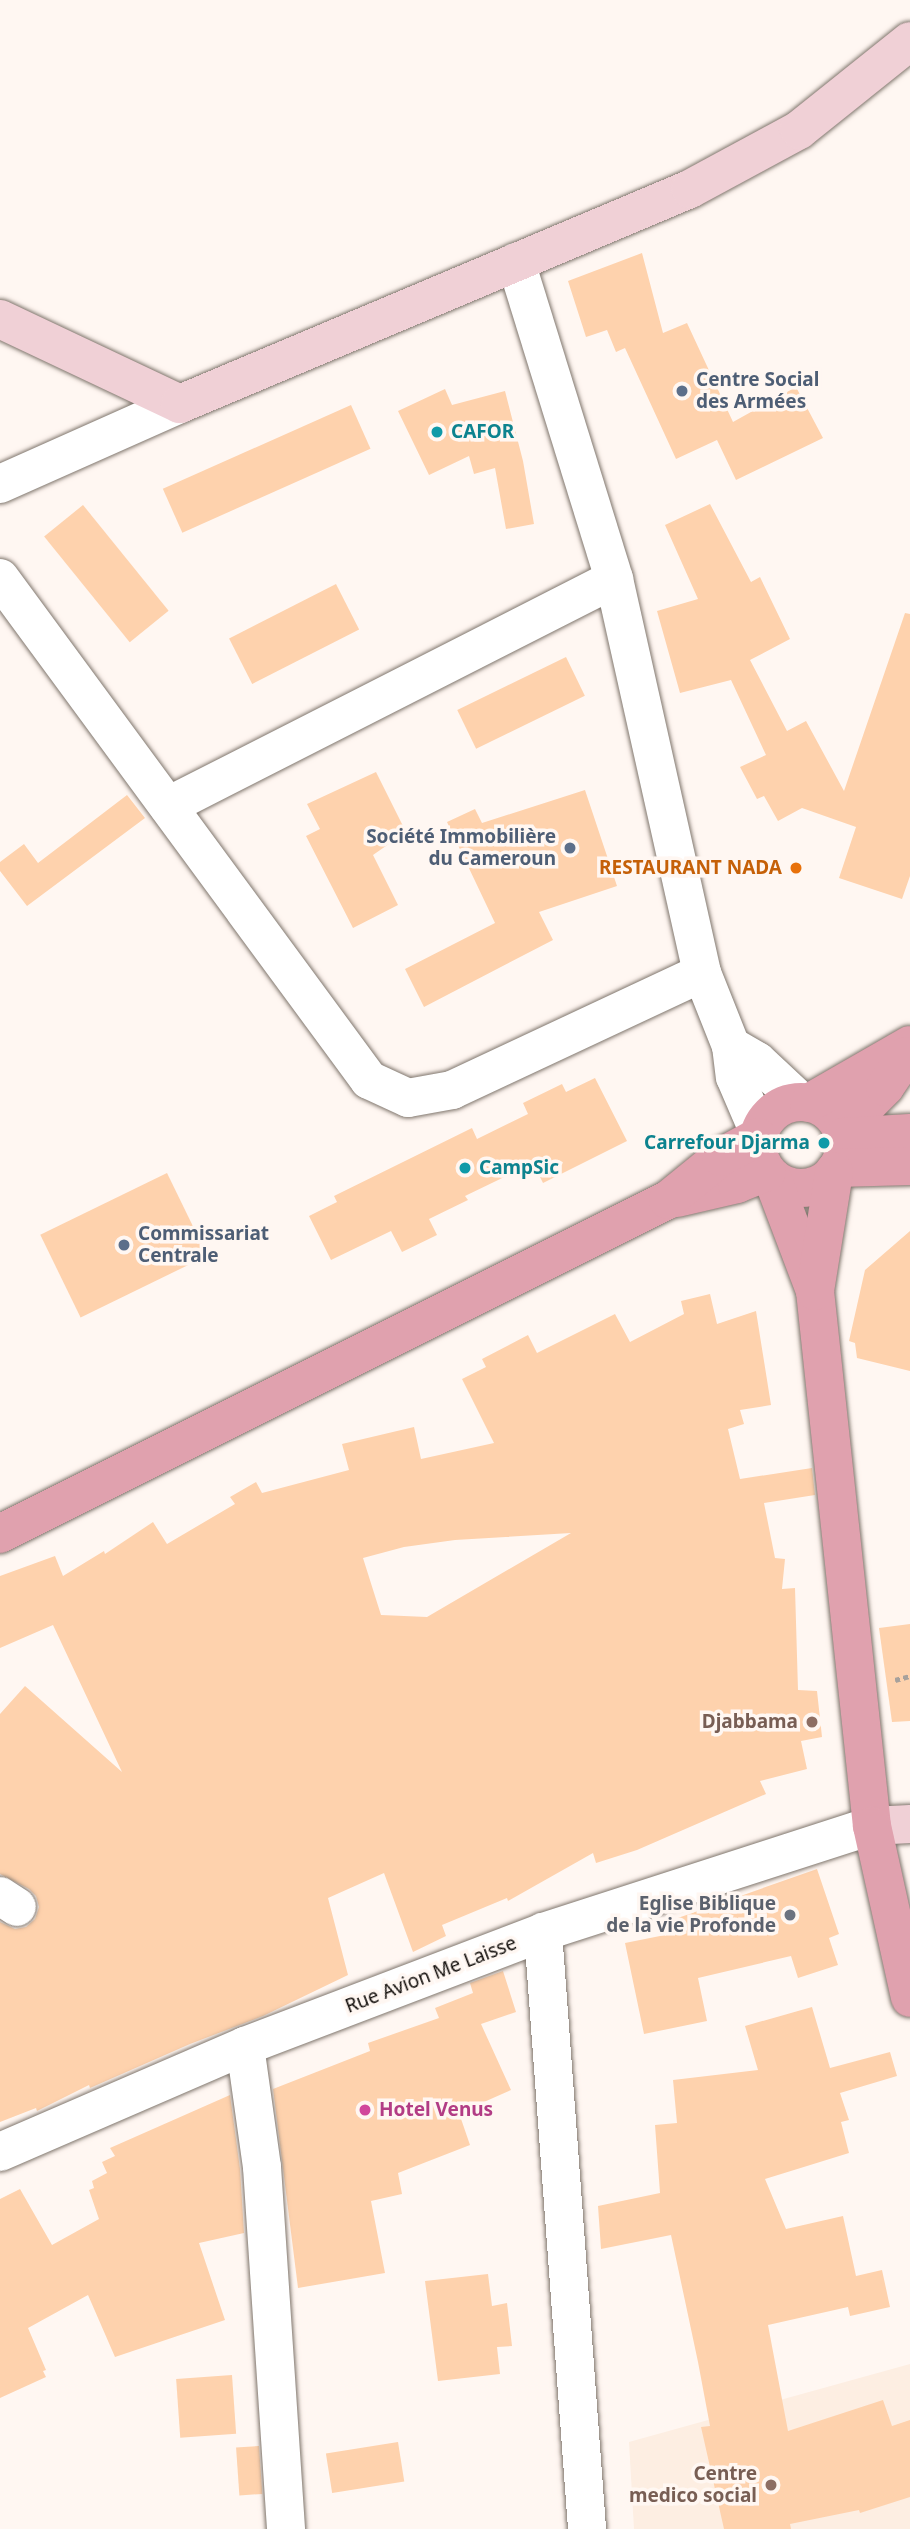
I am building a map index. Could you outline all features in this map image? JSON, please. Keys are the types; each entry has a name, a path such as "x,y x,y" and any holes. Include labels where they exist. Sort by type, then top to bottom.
{"main road":[{"path":"910,1045 805,1102 775,1111 764,1155 815,1291 872,1826 910,1996"},
{"path":"764,1155 789,1186 809,1187 839,1152 910,1051"},
{"path":"805,1102 832,1115 839,1152 815,1291"},
{"path":"839,1152 910,1133"},
{"path":"839,1152 910,1166"},
{"path":"0,1534 668,1200 721,1157 764,1155"}],"street":[{"path":"0,484 180,404 690,189 799,130 910,41"},
{"path":"516,262 614,579 702,973 731,1046 735,1077 764,1155"},
{"path":"0,319 180,404"},
{"path":"0,578 369,1080 408,1098 452,1090 702,973"},
{"path":"168,806 614,579"},
{"path":"731,1046 757,1061 805,1102"},
{"path":"872,1826 910,1824"},
{"name":"Rue Avion Me Laisse","path":"0,2152 245,2046 543,1932 872,1826"},
{"path":"543,1932 587,2529"},
{"path":"245,2046 262,2167 286,2529"}],"shaded area":[{"name":"Centre medico social","path":"910,2364 910,2529 634,2529 629,2442"}],"building":[{"path":"642,253 663,333 687,323 733,422 796,387 823,438 736,480 717,440 676,459 625,348 616,352 607,330 586,337 568,281"},
{"path":"445,389 452,405 505,391 523,461 534,524 506,529 495,468 474,474 469,456 429,475 398,411"},
{"path":"351,405 371,449 182,533 163,489"},
{"path":"710,504 751,582 760,577 790,639 750,660 787,731 806,721 844,791 905,613 910,614 910,876 902,899 839,878 856,827 802,808 778,821 764,796 757,799 740,767 766,755 731,680 680,693 657,611 698,599 665,525"},
{"path":"83,505 169,611 130,642 44,536"},
{"path":"336,584 359,629 252,684 229,638"},
{"path":"566,657 585,696 476,749 457,710"},
{"path":"376,772 406,832 373,855 398,905 353,928 306,836 320,829 307,804"},
{"path":"585,790 617,886 539,912 553,940 424,1007 405,969 495,923 447,822 475,809 482,823"},
{"path":"127,795 145,818 27,906 0,871 0,862 24,844 38,863"},
{"name":"CampSic","path":"595,1078 627,1141 543,1183 533,1163 465,1196 468,1200 429,1219 437,1235 402,1252 391,1231 331,1260 309,1216 337,1202 334,1196 472,1128 477,1139 528,1114 523,1103 562,1084 566,1092"},
{"name":"Commissariat Centrale","path":"167,1173 207,1256 81,1317 40,1235"},
{"path":"910,1231 910,1371 857,1358 855,1343 849,1341 865,1270"},
{"path":"710,1294 717,1324 756,1311 771,1405 740,1410 744,1424 728,1429 740,1479 812,1468 815,1495 764,1503 775,1558 785,1559 782,1589 795,1588 798,1690 817,1691 822,1737 801,1741 807,1769 760,1781 766,1794 637,1850 596,1863 593,1853 508,1901 507,1898 442,1925 446,1936 413,1952 384,1873 328,1898 348,1975 263,2016 190,2044 90,2088 89,2085 37,2111 36,2108 0,2122 0,1922 15,1929 26,1927 35,1919 39,1907 36,1896 29,1889 0,1874 0,1714 25,1686 122,1772 53,1625 0,1648 0,1576 55,1556 63,1576 104,1551 105,1554 153,1522 167,1544 235,1504 230,1497 256,1482 262,1493 349,1470 342,1444 414,1427 421,1459 494,1443 462,1379 486,1367 482,1359 528,1335 537,1353 615,1314 630,1342 684,1314 681,1301","holes":["571,1533 427,1617 381,1615 363,1558 404,1547 455,1540"]},
{"path":"910,1624 910,1721 892,1722 879,1628"},
{"path":"817,1869 839,1934 829,1938 838,1965 798,1978 791,1956 698,1978 707,2021 644,2034 625,1943 680,1932 675,1919"},
{"path":"503,1971 516,2012 481,2024 511,2090 459,2113 470,2145 398,2173 402,2194 371,2201 385,2273 298,2288 273,2089 370,2051 368,2043 439,2018 435,2008 473,1993 470,1983"},
{"path":"812,2007 830,2068 890,2052 897,2076 840,2093 849,2120 841,2122 849,2153 765,2179 786,2229 843,2216 856,2276 882,2270 890,2307 850,2316 848,2307 768,2325 788,2431 883,2400 892,2426 910,2420 910,2497 860,2513 859,2510 790,2524 791,2529 724,2529 701,2427 710,2426 671,2235 601,2249 598,2206 660,2193 655,2125 677,2123 673,2080 758,2070 745,2026"},
{"path":"230,2095 240,2169 244,2233 199,2243 225,2320 115,2357 88,2295 28,2328 46,2370 43,2371 46,2377 0,2398 0,2199 20,2189 52,2245 99,2219 89,2190 94,2188 92,2181 107,2173 102,2162 115,2156 110,2148"},
{"path":"488,2274 492,2306 507,2303 512,2346 497,2347 500,2374 438,2381 425,2281"},
{"path":"232,2375 236,2434 180,2438 176,2379"},
{"path":"398,2442 404,2482 332,2493 326,2453"},
{"path":"259,2446 262,2494 239,2495 236,2448"}],"place":[{"name":"Centre Social des Armées","path":"682,391"},
{"name":"CAFOR","path":"437,432"},
{"name":"Société Immobilière du Cameroun","path":"570,848"},
{"name":"RESTAURANT NADA","path":"796,868"},
{"name":"Carrefour Djarma","path":"824,1143"},
{"name":"CampSic","path":"465,1168"},
{"name":"Commissariat Centrale","path":"124,1245"},
{"name":"Djabbama","path":"812,1722"},
{"name":"Eglise Biblique de la vie Profonde","path":"790,1915"},
{"name":"Hotel Venus","path":"365,2110"},
{"name":"Centre medico social","path":"771,2485"}]}
